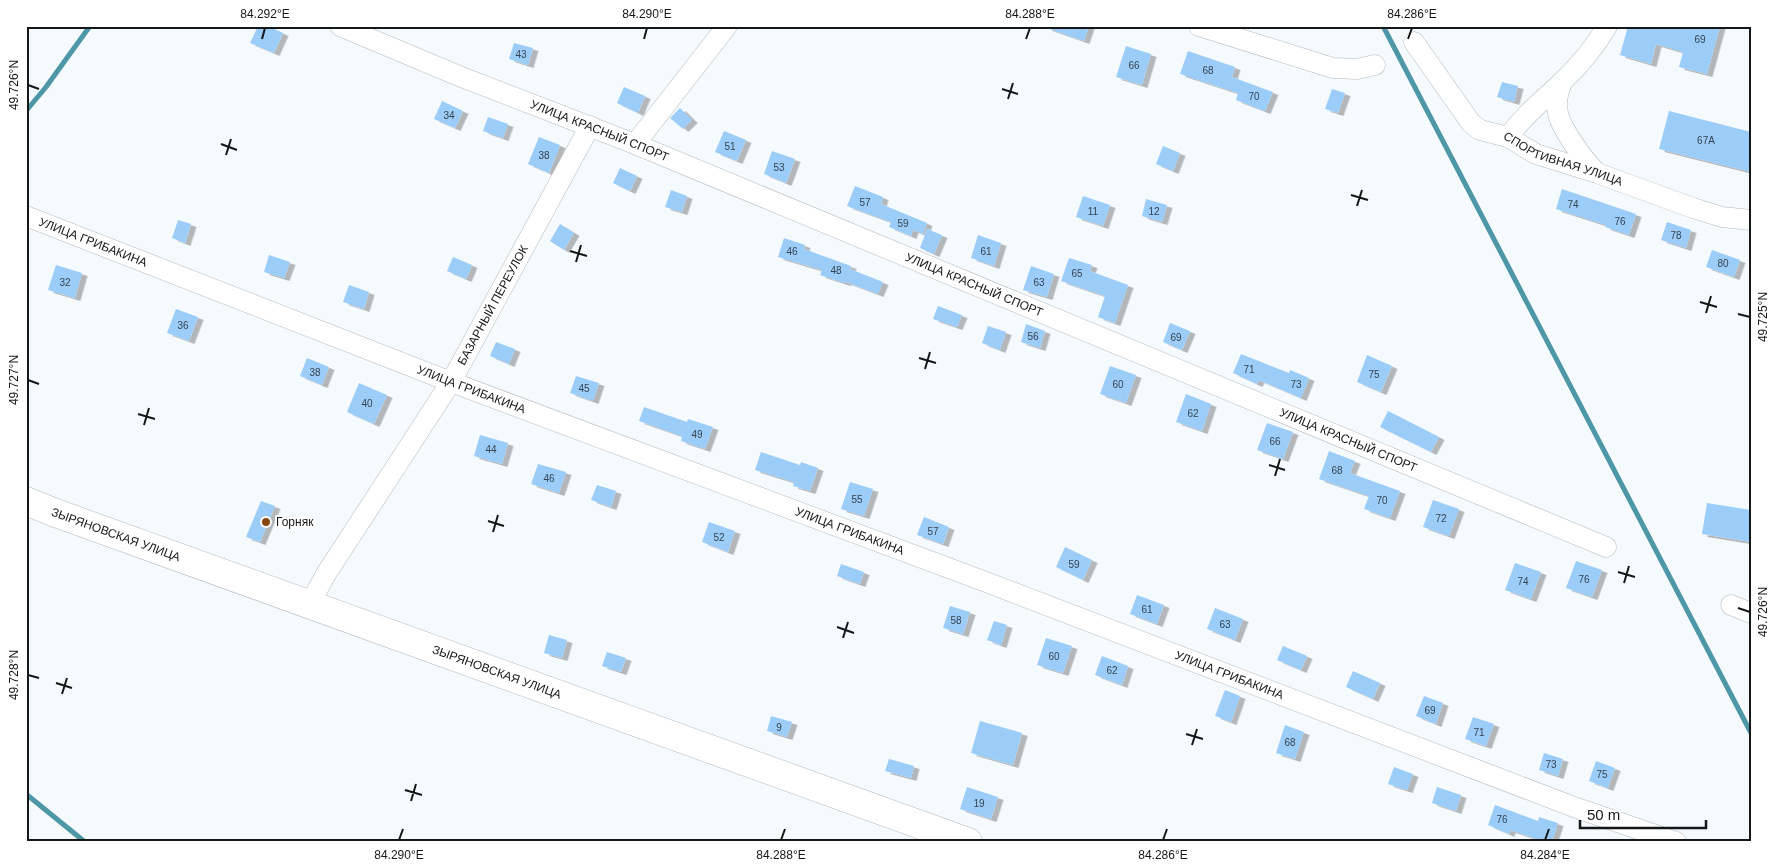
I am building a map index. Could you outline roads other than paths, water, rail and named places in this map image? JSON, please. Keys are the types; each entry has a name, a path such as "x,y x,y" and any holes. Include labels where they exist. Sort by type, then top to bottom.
{"street":[{"name":"УЛИЦА КРАСНЫЙ СПОРТ","path":"340,26 459,76 635,144 1606,548"},
{"path":"635,144 727,26"},
{"path":"1199,26 1333,68 1358,69 1375,65"},
{"path":"1508,136 1520,120 1562,82 1597,43 1608,26"},
{"name":"СПОРТИВНАЯ УЛИЦА","path":"1414,42 1470,123 1480,130 1508,136 1536,154 1597,173 1693,208 1722,217 1751,220"},
{"path":"1562,82 1557,97 1558,114 1583,159 1597,173"},
{"name":"БАЗАРНЫЙ ПЕРЕУЛОК","path":"309,606 326,574 451,382 590,126"},
{"name":"УЛИЦА ГРИБАКИНА","path":"26,216 451,382 986,582 1568,805 1676,842"},
{"name":"ЗЫРЯНОВСКАЯ УЛИЦА","path":"26,501 309,606 968,842"},
{"path":"1731,605 1751,613"}],"waterway":[{"path":"26,111 46,87 90,26"},
{"path":"1383,26 1751,733"},
{"path":"26,794 85,842"}],"place":[{"name":"Горняк","path":"266,522"}]}
